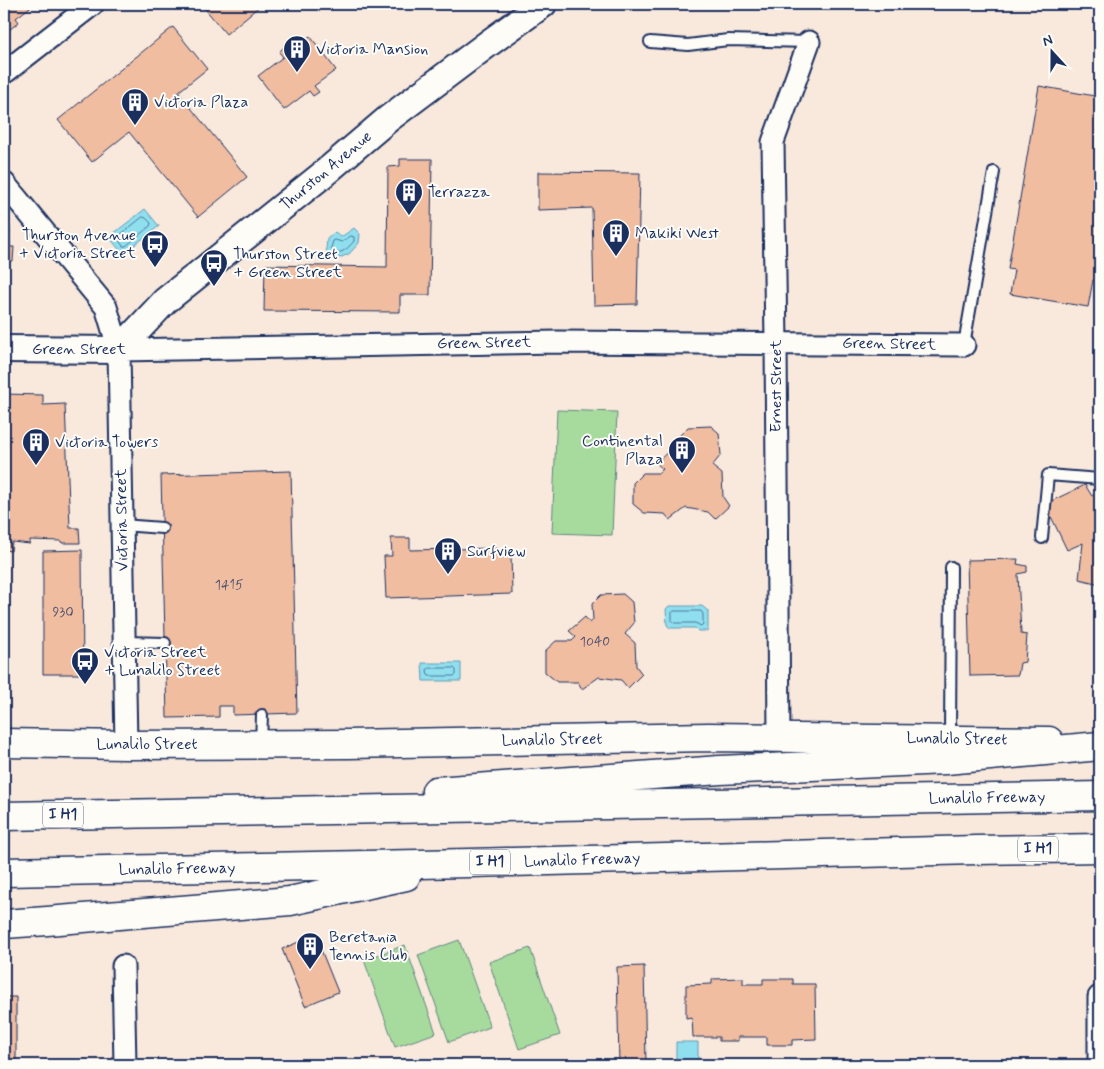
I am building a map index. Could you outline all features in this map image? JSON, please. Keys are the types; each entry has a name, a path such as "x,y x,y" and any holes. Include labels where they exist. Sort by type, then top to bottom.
{"main road":[{"name":"Lunalilo Street","path":"4,743 126,745 349,744 698,737 1100,740"},
{"path":"122,814 720,770 946,760 1100,746"},
{"name":"Lunalilo Freeway","path":"4,816 1100,796"},
{"name":"Lunalilo Freeway","path":"4,872 1100,848"},
{"path":"4,924 290,901 470,863"}],"street":[{"path":"4,73 93,4"},
{"name":"Thurston Avenue","path":"119,350 165,301 321,176 388,119 543,4"},
{"name":"Ernest Street","path":"779,737 773,142 809,42"},
{"name":"Victoria Street","path":"4,183 106,307 119,350 126,745"},
{"name":"Green Street","path":"4,349 119,350 558,342 964,345"},
{"path":"123,966 126,1065"},
{"path":"1099,997 1099,1065"}],"lane":[{"path":"650,42 688,45 728,40 809,42"},
{"path":"964,345 994,172"},
{"path":"1042,538 1048,476 1100,479"},
{"path":"122,525 162,528"},
{"path":"950,739 951,568"},
{"path":"124,642 165,643"},
{"path":"261,744 262,715"}],"green space":[{"path":"557,410 617,412 612,535 552,533"},
{"path":"459,940 490,1027 449,1042 418,955"},
{"path":"405,945 436,1033 395,1047 364,960"},
{"path":"530,948 560,1035 519,1049 489,962"}],"water":[{"path":"145,209 159,226 123,254 109,237"},
{"path":"354,228 360,234 359,243 349,254 339,258 330,258 326,249 327,239 335,232 341,237"},
{"path":"669,606 702,606 708,611 708,631 698,631 695,628 670,628 667,625 666,609"},
{"path":"422,663 461,663 461,681 423,681"},
{"path":"676,1042 698,1042 698,1065 676,1065"}],"building":[{"path":"4,4 34,4 16,18 19,22 4,34"},
{"path":"201,4 262,4 226,34"},
{"name":"Victoria Plaza","path":"173,27 207,69 178,92 247,177 198,217 129,132 92,162 58,120"},
{"name":"Victoria Mansion","path":"310,36 336,70 314,86 319,92 313,96 309,91 284,110 258,76 283,57 279,52 284,47 289,52"},
{"path":"1039,86 1100,97 1100,267 1098,281 1093,280 1088,307 1010,294 1014,270 1008,269"},
{"name":"Terrazza","path":"400,159 432,159 430,295 400,295 400,312 264,311 265,265 387,267 388,167 400,166"},
{"name":"Makiki West","path":"538,172 640,173 637,304 594,305 592,208 538,210"},
{"path":"4,227 10,227 10,247 14,247 13,261 4,261"},
{"name":"Victoria Towers","path":"4,394 43,395 43,405 65,404 70,528 79,528 80,543 30,540 30,544 12,542 11,551 4,550"},
{"name":"Continental Plaza","path":"711,426 719,433 721,455 712,466 722,474 723,497 729,506 715,519 708,512 686,508 670,520 665,514 644,513 633,504 633,483 643,473 659,473 663,469 656,463 672,448 678,454 680,452 680,435 688,427"},
{"path":"291,471 297,713 233,715 233,706 219,706 219,717 167,718 161,475"},
{"path":"1085,485 1092,496 1100,492 1100,584 1079,579 1083,543 1067,550 1045,504"},
{"name":"Surfview","path":"391,538 410,538 410,550 497,548 497,554 511,554 512,594 386,598 384,556 392,556"},
{"path":"82,550 83,674 43,674 43,551"},
{"path":"1018,559 1017,564 1027,566 1027,572 1018,574 1021,634 1027,635 1025,662 1020,663 1018,675 970,676 967,560"},
{"path":"623,594 632,602 634,623 625,634 635,643 636,666 642,674 628,688 621,680 599,677 582,689 578,682 557,682 545,672 545,651 556,641 572,641 576,637 569,631 585,617 590,623 593,620 592,604 601,595"},
{"name":"Beretania Tennis Club","path":"315,935 338,992 305,1006 282,949"},
{"path":"644,966 646,1065 619,1065 617,967"},
{"path":"743,978 743,984 763,984 763,979 793,979 793,984 815,984 816,1039 792,1040 792,1045 767,1045 767,1037 738,1037 738,1041 719,1041 719,1037 693,1037 692,1017 686,1018 686,985 712,984 712,979"},
{"path":"4,997 16,997 16,1065 4,1065"}],"place":[{"name":"Victoria Mansion","path":"297,73"},
{"name":"Victoria Plaza","path":"135,126"},
{"name":"Terrazza","path":"409,216"},
{"name":"Makiki West","path":"616,257"},
{"name":"Thurston Avenue + Victoria Street","path":"155,268"},
{"name":"Thurston Street + Green Street","path":"214,287"},
{"name":"Victoria Towers","path":"36,466"},
{"name":"Continental Plaza","path":"682,474"},
{"name":"Surfview","path":"448,575"},
{"name":"Victoria Street + Lunalilo Street","path":"85,685"},
{"name":"Beretania Tennis Club","path":"310,970"}]}
